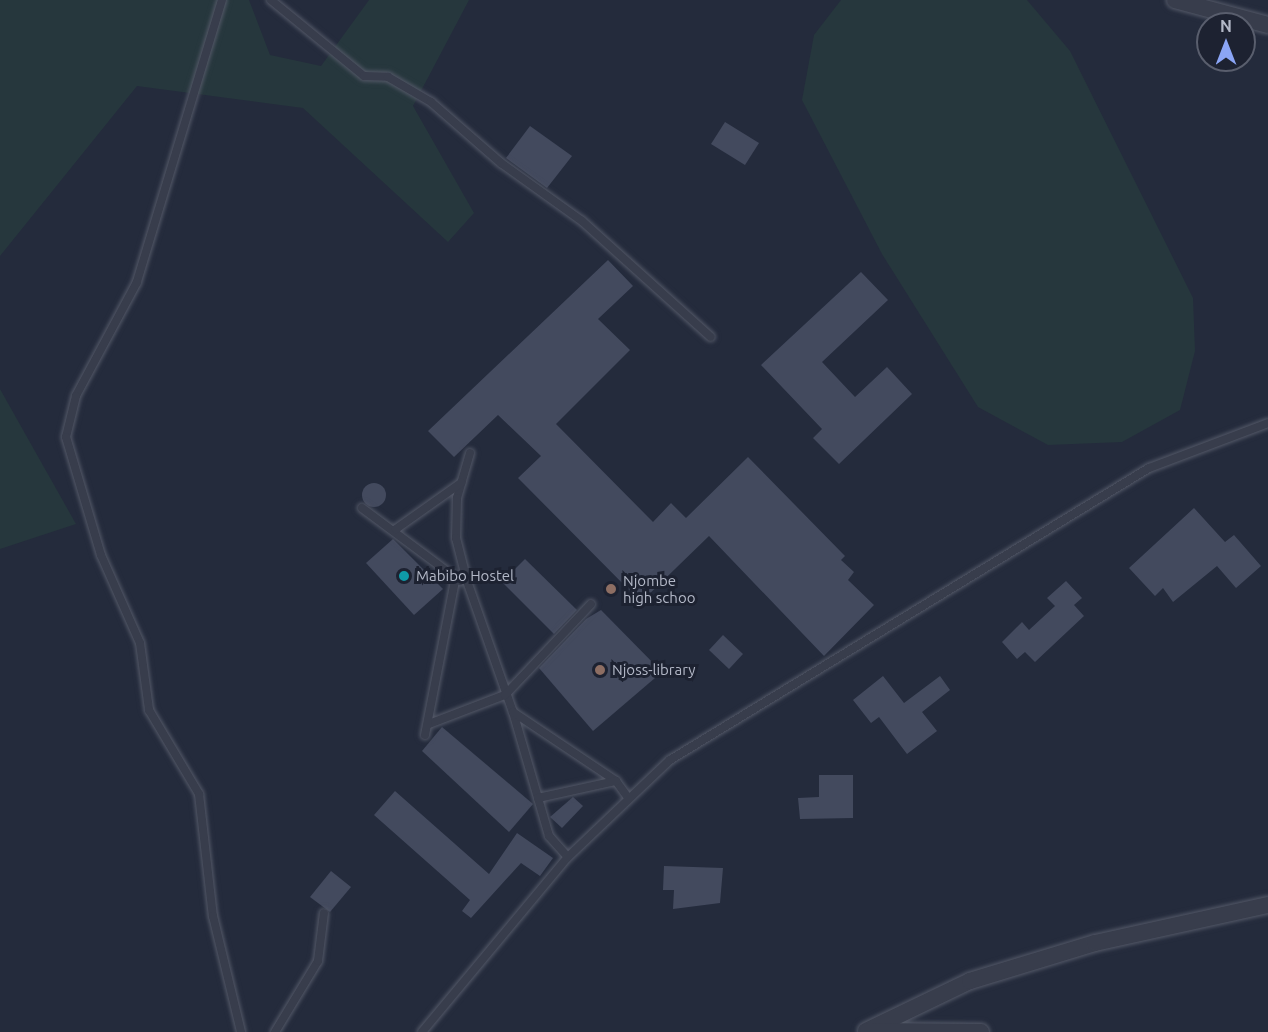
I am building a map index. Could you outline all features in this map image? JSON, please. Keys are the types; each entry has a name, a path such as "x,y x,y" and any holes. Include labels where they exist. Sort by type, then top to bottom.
{"street":[{"path":"1175,0 1268,25"},
{"path":"862,1031 970,981 1095,943 1268,905"},
{"path":"862,1031 981,1032"}],"lane":[{"path":"222,0 137,282 76,396 66,437 101,555 140,643 149,710 199,794 213,916 241,1032"},
{"path":"271,0 364,76 388,77 431,102 501,163 582,221 711,337"},
{"path":"415,1032 424,1029 568,857 627,796 670,760 1149,468 1268,423"},
{"path":"470,453 462,482 456,538 467,581 505,695 513,712 549,836 568,857"},
{"path":"396,530 462,482"},
{"path":"362,508 396,530 455,581 467,581"},
{"path":"425,735 429,724 455,581"},
{"path":"429,724 505,695 591,604"},
{"path":"513,712 616,782 627,796"},
{"path":"538,798 616,782"},
{"path":"275,1032 318,961 324,913"}],"shaded area":[{"path":"0,0 249,0 270,55 321,66 369,0 469,0 413,106 474,213 448,242 303,108 137,86 0,256"},
{"path":"841,0 1027,0 1070,51 1193,298 1195,351 1180,410 1122,442 1048,445 978,407 882,254 802,100 814,35"},
{"path":"0,389 76,524 0,549"}],"building":[{"path":"725,122 759,143 745,165 711,144"},
{"path":"530,126 572,156 547,188 506,158"},
{"path":"608,260 633,286 598,319 630,350 556,424 653,522 671,503 686,518 748,457 845,556 841,560 854,572 848,580 874,605 824,656 709,536 641,602 518,478 541,456 498,415 454,457 428,431"},
{"path":"861,272 888,300 822,362 855,397 887,367 912,394 839,464 813,438 822,429 761,365"},
{"path":"374,483 383,486 386,495 383,504 374,507 365,504 362,495 365,486"},
{"path":"1194,508 1225,542 1234,535 1261,566 1236,588 1217,566 1173,602 1163,588 1155,596 1129,568"},
{"name":"Mabibo Hostel","path":"393,539 443,589 414,615 366,563"},
{"path":"525,559 577,610 554,634 502,582"},
{"path":"1066,581 1082,598 1074,605 1084,616 1035,662 1025,652 1017,659 1002,642 1022,622 1029,630 1055,606 1047,598"},
{"name":"Njoss-library","path":"601,610 662,672 593,731 539,668 586,619"},
{"path":"723,635 743,654 729,669 709,650"},
{"path":"883,676 904,703 940,676 950,690 922,712 937,731 907,754 879,717 871,723 853,700"},
{"path":"442,727 533,804 509,832 422,751"},
{"path":"819,775 853,775 853,818 800,819 798,798 819,797"},
{"path":"395,791 489,874 517,833 553,858 540,876 521,863 471,918 462,911 470,900 374,815"},
{"path":"573,797 583,806 562,828 550,817"},
{"path":"664,866 723,868 720,903 673,909 674,890 663,890"},
{"path":"331,871 351,887 330,912 310,897"}],"place":[{"name":"Mabibo Hostel","path":"404,576"},
{"name":"Njombe high schoo","path":"611,589"},
{"name":"Njoss-library","path":"600,670"}]}
